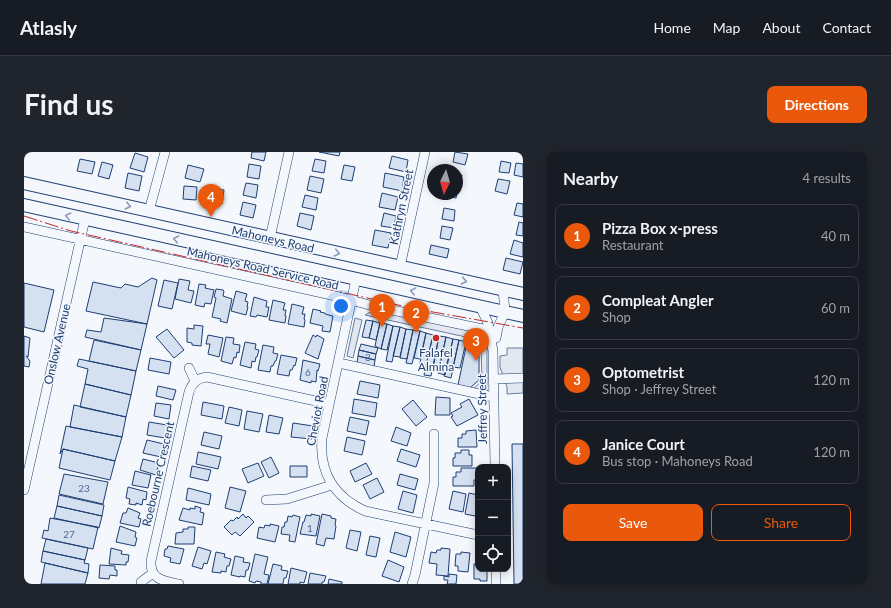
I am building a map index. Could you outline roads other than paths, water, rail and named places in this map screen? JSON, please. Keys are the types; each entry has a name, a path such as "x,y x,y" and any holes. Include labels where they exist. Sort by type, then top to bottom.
{"main road":[{"name":"Mahoneys Road","path":"24,183 523,294"},
{"name":"Onslow Avenue","path":"85,219 90,198"},
{"name":"Mahoneys Road","path":"24,205 523,316"}],"street":[{"path":"149,211 165,152"},
{"path":"270,238 289,152"},
{"name":"Kathryn Street","path":"400,267 425,152"},
{"name":"Onslow Avenue","path":"24,490 85,219"},
{"name":"Mahoneys Road Service Road","path":"24,227 493,332"},
{"name":"Cheviot Road","path":"356,279 322,438 324,466 332,485 337,492 350,503 365,511 475,534"},
{"name":"Jeffrey Street","path":"495,464 493,332 505,312 503,289"},
{"path":"480,306 493,332"},
{"path":"339,363 493,396"},
{"path":"189,368 195,381 207,377 330,404"},
{"path":"493,379 523,378"},
{"name":"Roebourne Crescent","path":"153,573 151,561 189,392 195,381"},
{"path":"412,584 415,576 434,483 434,434"},
{"path":"266,500 287,499 332,485"},
{"path":"496,572 496,584"},
{"path":"141,582 153,573 163,581 179,584"}],"place":[{"name":"Janice Court","path":"211,217"},
{"name":"Pizza Box x-press","path":"382,327"},
{"name":"Compleat Angler","path":"416,333"},
{"name":"Falafel Almina","path":"436,338"},
{"name":"Optometrist","path":"476,361"}]}
